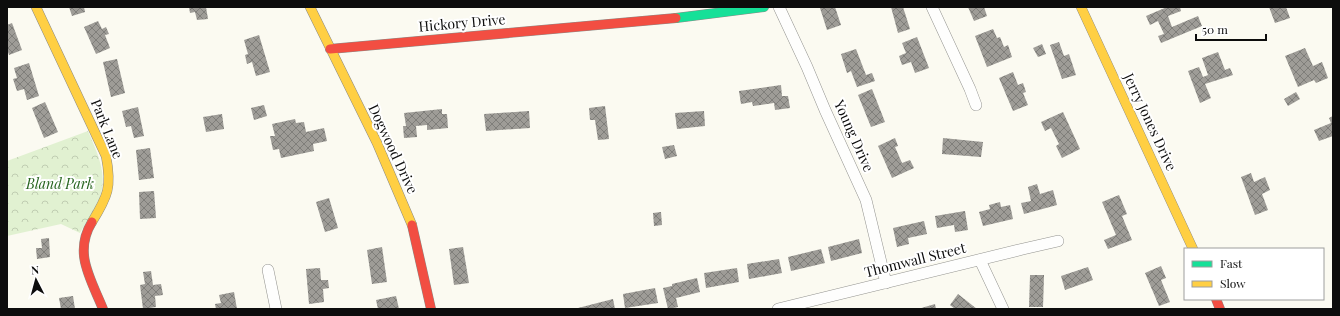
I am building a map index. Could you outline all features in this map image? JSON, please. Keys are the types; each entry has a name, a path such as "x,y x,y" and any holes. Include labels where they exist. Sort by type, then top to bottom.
{"street":[{"name":"Park Lane","path":"36,7 106,156 110,175 110,186 106,198 85,235 83,246 87,266 103,309"},
{"name":"Dogwood Drive","path":"310,7 384,160 413,226 431,309"},
{"name":"Hickory Drive","path":"330,49 696,15 764,7"},
{"name":"Young Drive","path":"779,7 866,200 886,283"},
{"path":"932,7 976,105"},
{"name":"Jerry Jones Drive","path":"1081,7 1193,248"},
{"name":"Thomwall Street","path":"778,309 1058,241"},
{"path":"980,260 1003,309"},
{"path":"268,270 276,309"}],"green space":[{"name":"Bland Park","path":"88,131 100,163 103,180 100,197 80,233 61,224 7,236 7,161"}],"building":[{"path":"69,7 84,7 85,12 72,16"},
{"path":"189,7 206,7 208,19 197,20 195,12 190,13"},
{"path":"835,7 841,25 827,30 820,8"},
{"path":"891,7 903,7 910,29 898,33"},
{"path":"968,7 984,7 987,16 974,21"},
{"path":"1167,7 1180,7 1181,11 1168,16 1172,27 1198,16 1202,26 1161,43 1158,36 1164,34 1158,21 1150,25 1146,16"},
{"path":"1269,7 1286,7 1290,18 1275,23"},
{"path":"98,21 102,29 106,27 109,34 105,35 110,48 96,54 84,27"},
{"path":"12,23 22,50 9,55 7,49 7,25"},
{"path":"993,29 997,38 1000,37 1004,47 1008,45 1012,57 987,67 975,36"},
{"path":"259,35 270,72 256,76 252,62 247,64 245,55 248,54 244,40"},
{"path":"917,37 929,68 915,73 911,62 902,65 899,56 906,53 902,43"},
{"path":"1059,42 1064,56 1069,54 1076,75 1062,79 1050,45"},
{"path":"1042,44 1046,54 1038,57 1033,48"},
{"path":"1305,48 1313,66 1322,62 1328,78 1316,83 1314,80 1298,87 1285,56"},
{"path":"856,49 866,75 872,73 875,81 857,87 851,71 847,73 841,54"},
{"path":"1218,52 1225,70 1230,68 1233,75 1205,84 1211,98 1200,103 1188,71 1199,67 1203,77 1208,75 1202,58"},
{"path":"117,59 125,93 111,97 103,62"},
{"path":"29,63 39,96 27,100 24,89 17,91 13,79 17,78 14,68"},
{"path":"1013,72 1018,85 1023,83 1026,92 1023,93 1028,105 1013,111 999,78"},
{"path":"781,85 782,96 788,96 790,108 775,110 774,103 753,106 752,102 741,104 739,91"},
{"path":"872,89 885,122 871,127 858,95"},
{"path":"1296,92 1300,99 1288,106 1284,99"},
{"path":"45,102 58,132 44,138 32,108"},
{"path":"264,105 267,116 254,120 251,108"},
{"path":"605,106 609,139 598,140 595,120 590,120 589,108"},
{"path":"138,107 144,136 134,138 131,126 126,127 122,111"},
{"path":"442,109 442,114 447,114 448,128 427,130 427,125 416,126 417,137 404,138 403,126 406,126 404,113"},
{"path":"529,111 530,128 486,131 484,114"},
{"path":"704,111 705,126 677,129 675,113"},
{"path":"1063,112 1080,149 1062,158 1056,146 1059,144 1051,128 1045,131 1041,122"},
{"path":"222,114 224,129 206,132 203,117"},
{"path":"1333,116 1333,136 1319,141 1314,130 1331,123 1329,118"},
{"path":"295,119 296,123 304,122 306,132 324,128 327,141 313,144 314,151 281,158 279,149 273,150 270,136 275,136 272,124"},
{"path":"895,138 898,146 895,147 902,163 910,160 914,168 892,178 878,146"},
{"path":"943,138 983,142 981,157 942,154"},
{"path":"674,145 677,156 665,159 662,147"},
{"path":"150,148 154,178 139,180 136,150"},
{"path":"1251,173 1254,182 1265,177 1270,190 1262,194 1268,210 1255,215 1241,177"},
{"path":"1037,184 1040,194 1053,190 1057,205 1024,214 1021,203 1031,201 1028,187"},
{"path":"154,191 156,218 140,219 139,192"},
{"path":"1119,195 1127,214 1122,216 1132,240 1108,249 1104,240 1116,235 1102,202"},
{"path":"329,198 338,228 325,232 316,202"},
{"path":"1000,202 1001,207 1010,205 1013,219 983,226 979,212 990,209 989,205"},
{"path":"965,211 968,230 955,232 954,225 937,228 935,216"},
{"path":"661,212 662,225 654,226 653,213"},
{"path":"924,221 927,234 908,238 909,244 897,247 893,228"},
{"path":"49,238 50,257 37,259 36,248 42,248 41,239"},
{"path":"859,239 862,253 831,261 828,247"},
{"path":"382,247 387,282 372,284 367,250"},
{"path":"463,247 469,283 454,285 449,249"},
{"path":"821,249 825,263 791,271 788,257"},
{"path":"779,259 782,273 749,279 747,264"},
{"path":"1161,266 1166,278 1161,280 1170,302 1159,306 1145,273"},
{"path":"1088,267 1093,280 1065,290 1061,276"},
{"path":"320,268 321,280 328,280 329,288 323,289 324,302 309,304 306,269"},
{"path":"737,268 739,282 706,288 704,273"},
{"path":"151,271 153,285 161,284 163,295 155,296 156,307 143,309 140,285 145,284 143,272"},
{"path":"1030,275 1044,275 1043,307 1029,307"},
{"path":"697,278 700,292 676,298 678,307 668,309 663,288 672,286 672,284"},
{"path":"655,288 658,303 625,308 623,294"},
{"path":"234,292 237,309 216,309 215,304 221,303 219,295"},
{"path":"958,294 977,309 955,309 950,305"},
{"path":"73,296 75,309 61,309 59,298"},
{"path":"396,296 399,309 378,309 376,300"},
{"path":"613,299 615,309 578,309 578,308"},
{"path":"935,304 936,309 918,309"}],"traffic: fast":[{"path":"676,18 764,7"}],"traffic: slow":[{"path":"36,7 106,156 109,176 107,191 102,205 92,222"},
{"path":"310,7 377,143 412,225"},
{"path":"1081,7 1193,248"}],"traffic: jam":[{"path":"330,49 676,18"},
{"path":"92,222 84,244 84,255 89,276 103,309"},
{"path":"412,225 431,309"},
{"path":"1216,300 1220,309"}]}
